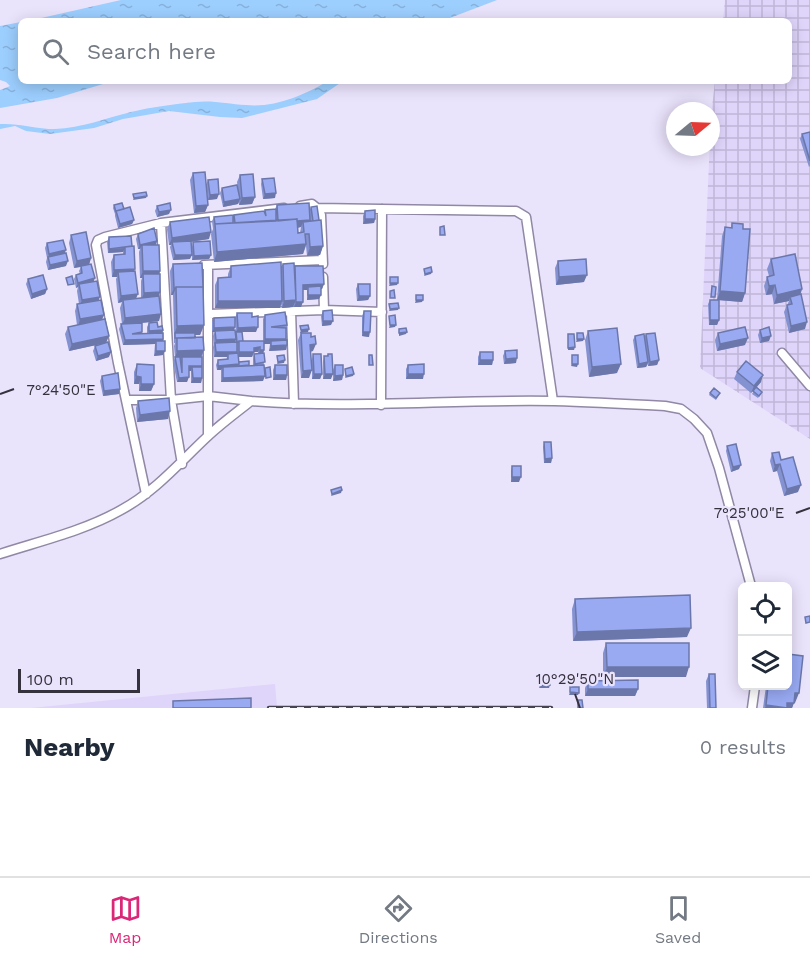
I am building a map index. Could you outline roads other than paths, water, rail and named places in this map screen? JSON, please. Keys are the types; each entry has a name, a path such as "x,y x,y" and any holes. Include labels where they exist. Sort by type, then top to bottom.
{"street":[{"path":"146,494 96,245 98,240 105,237 160,223 312,204 318,208 516,211 523,214 526,217 553,401"},
{"path":"318,208 321,215 324,310"},
{"path":"381,405 382,209"},
{"path":"160,223 167,265 171,400 182,464"},
{"path":"197,264 322,260"},
{"path":"208,265 208,436"},
{"path":"209,314 324,310 382,312"},
{"path":"291,311 294,404"},
{"path":"782,353 810,386"},
{"path":"126,400 171,400 208,396 294,404 381,405 553,401 665,406 681,409 694,418 707,433 719,468 750,582"},
{"path":"0,554 92,523 120,511 146,494 182,464 208,436 251,401"},
{"path":"752,708 754,690"}],"water":[{"path":"121,0 497,0 450,18 41,18"},
{"path":"18,23 18,84 103,84 57,98 0,108 0,90 10,86 0,80 0,26"},
{"path":"322,84 339,84 317,99 242,118 169,111 123,119 94,128 50,134 26,131 15,126 0,129 0,124 48,129 65,128 139,110 195,102 268,104 309,91"}],"railway":[{"path":"269,708 551,708"}]}
